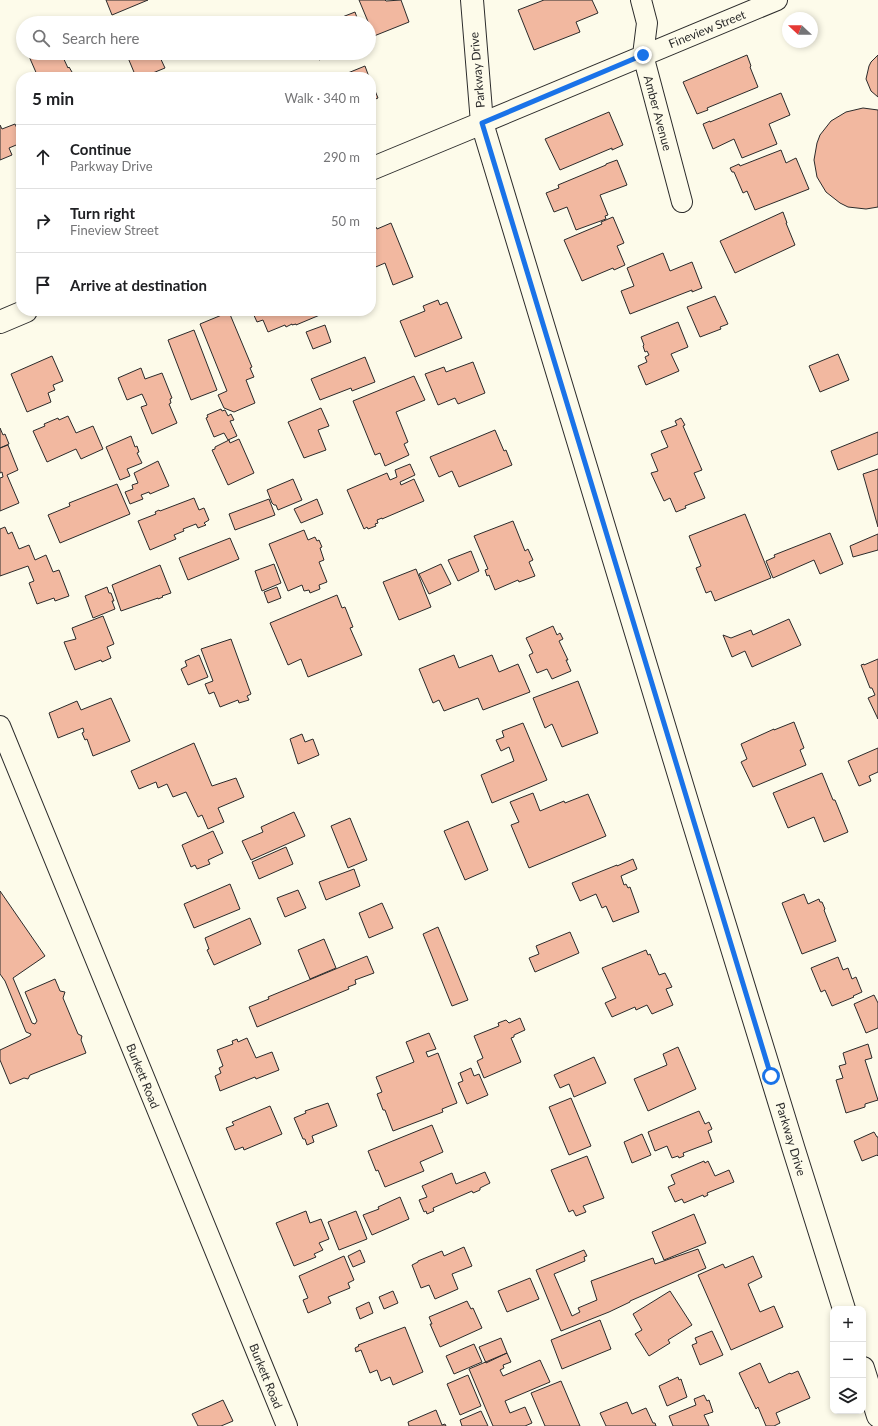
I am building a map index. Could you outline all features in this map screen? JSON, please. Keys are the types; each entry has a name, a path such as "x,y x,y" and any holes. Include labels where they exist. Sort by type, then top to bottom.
{"street":[{"name":"Parkway Drive","path":"472,0 482,123 694,825 843,1306"},
{"name":"Amber Avenue","path":"641,0 647,23 643,55 682,202"},
{"name":"Fineview Street","path":"376,167 777,0"},
{"path":"0,322 16,315"},
{"name":"Burkett Road","path":"0,726 287,1426"},
{"path":"866,1378 878,1416"}],"building":[{"path":"106,0 148,0 112,15"},
{"path":"359,0 401,0 409,22 376,35 376,16 366,16"},
{"path":"544,0 592,0 598,13 576,22 580,32 534,50 518,10"},
{"path":"355,12 356,16 345,16"},
{"path":"747,55 758,87 707,108 708,110 697,114 683,82"},
{"path":"878,55 878,97 871,91 866,79 871,62"},
{"path":"31,60 64,60 72,72 36,72"},
{"path":"129,60 161,60 165,68 155,72 134,72"},
{"path":"365,66 367,72 350,72"},
{"path":"781,93 790,115 769,124 777,144 742,158 734,139 713,149 703,124"},
{"path":"863,108 878,110 878,207 866,209 848,207 840,203 826,192 817,177 814,160 820,135 831,121 846,112"},
{"path":"609,112 623,145 612,150 612,148 560,170 545,139"},
{"path":"15,124 16,145 9,148 12,155 0,160 0,125 2,129"},
{"path":"781,150 786,163 796,158 809,189 755,210 747,191 743,193 734,172 732,172 730,168 739,164 740,166"},
{"path":"617,160 627,185 600,195 608,215 605,216 606,219 576,230 567,207 554,212 546,193 559,188 558,185"},
{"path":"783,212 795,245 735,273 720,241"},
{"path":"613,217 624,243 617,246 625,265 614,270 613,268 582,281 564,240 602,224 601,222"},
{"path":"391,223 413,277 393,285 385,263 376,267 376,227 377,229"},
{"path":"663,253 670,271 692,262 702,288 692,292 692,290 630,314 621,291 634,286 627,268"},
{"path":"715,296 728,324 720,327 721,329 700,337 687,307"},
{"path":"438,300 440,305 447,302 462,338 415,357 400,321 425,311 423,306"},
{"path":"219,316 231,316 252,367 250,368 254,377 246,380 255,403 234,412 224,408 218,395 227,391 200,324"},
{"path":"254,316 317,316 296,325 292,324 286,327 285,325 268,332 263,320 257,322"},
{"path":"678,322 688,347 671,354 679,371 646,385 638,366 647,362 645,357 649,355 647,351 645,352 641,337"},
{"path":"325,325 331,342 313,349 306,332"},
{"path":"194,330 217,390 191,400 168,340"},
{"path":"838,354 849,380 820,392 809,366"},
{"path":"52,356 63,381 53,385 55,390 48,393 51,402 27,412 11,374"},
{"path":"365,357 375,382 352,391 351,388 320,400 311,379"},
{"path":"473,362 485,393 458,404 455,398 438,405 425,374 444,367 446,372"},
{"path":"141,368 145,379 162,373 172,398 170,399 171,403 169,404 177,423 152,434 141,407 147,405 142,394 127,400 118,378"},
{"path":"414,376 425,400 396,412 408,442 404,444 409,455 385,466 380,453 375,455 353,401"},
{"path":"321,408 329,426 318,430 326,450 304,458 288,422"},
{"path":"221,409 222,411 225,410 228,416 231,414 234,420 230,421 237,436 228,440 224,433 214,437 206,418 208,417 207,415"},
{"path":"68,416 76,433 93,426 103,449 81,459 76,449 47,462 33,431 58,418 59,420"},
{"path":"681,418 702,470 694,473 705,498 685,506 686,508 676,512 670,498 664,501 651,473 658,471 651,454 668,447 661,431 677,425 675,421"},
{"path":"0,428 3,435 5,434 9,444 0,448"},
{"path":"495,430 512,465 459,487 452,471 439,477 430,457"},
{"path":"878,432 878,454 838,470 831,451"},
{"path":"131,436 135,447 137,446 139,452 137,453 142,463 127,469 130,476 120,480 106,447"},
{"path":"239,439 254,473 228,485 212,450 229,440 230,443"},
{"path":"8,445 18,470 7,475 19,503 0,511 0,478 3,477 2,472 0,473 0,448"},
{"path":"158,461 169,486 150,494 149,492 141,495 143,499 130,504 125,492 133,489 132,485 138,483 134,473"},
{"path":"410,464 415,475 400,482 401,485 414,479 424,501 377,520 378,523 375,524 376,526 368,529 367,527 364,529 347,490 387,473 390,480 397,477 395,470"},
{"path":"878,469 878,527 863,474"},
{"path":"293,479 302,500 278,510 276,505 272,503 267,490"},
{"path":"117,484 130,514 60,543 48,515 70,506 69,503"},
{"path":"194,498 199,510 204,508 209,520 204,523 206,525 198,528 196,524 183,529 184,531 174,535 176,539 150,550 138,521 156,514 155,512 159,510 160,511"},
{"path":"269,499 275,515 235,530 229,514"},
{"path":"317,499 323,514 301,523 294,509"},
{"path":"745,514 771,578 715,601 711,591 706,593 696,568 701,566 689,536"},
{"path":"513,521 525,551 528,549 533,560 529,562 535,576 519,582 518,580 495,590 489,575 487,576 485,570 488,569 474,536"},
{"path":"5,527 8,534 12,532 19,549 29,545 35,560 46,555 53,572 59,570 69,596 55,601 54,598 37,604 29,583 34,581 28,566 0,576 0,529"},
{"path":"304,530 308,540 315,537 317,541 319,540 322,547 320,548 324,560 319,562 327,582 319,585 320,589 310,593 309,590 304,591 302,585 288,591 269,544"},
{"path":"830,533 843,564 820,574 814,560 773,578 766,561 775,557 774,555"},
{"path":"878,534 878,550 853,557 850,546"},
{"path":"230,538 239,559 188,580 179,558"},
{"path":"471,551 479,571 458,581 448,560"},
{"path":"274,564 281,583 262,591 255,571"},
{"path":"441,564 451,584 429,594 419,574"},
{"path":"160,565 171,593 158,599 121,611 112,585"},
{"path":"416,569 431,607 399,620 383,582"},
{"path":"107,587 114,601 112,601 115,609 93,618 85,596"},
{"path":"277,587 281,598 268,603 264,592"},
{"path":"337,595 342,608 345,607 353,627 350,628 362,655 308,677 301,659 288,665 270,623"},
{"path":"103,616 114,644 107,647 111,658 102,662 101,660 75,670 64,642 76,639 72,628"},
{"path":"789,619 801,645 752,667 745,651 732,657 723,635 731,638 751,630 753,635"},
{"path":"553,626 557,635 560,633 563,639 559,641 568,660 566,660 571,671 552,679 547,669 537,673 529,655 533,653 526,638"},
{"path":"231,639 251,694 247,696 249,700 239,703 238,700 220,707 214,692 209,694 205,684 213,681 201,649"},
{"path":"199,655 208,677 188,685 181,669 187,666 185,661"},
{"path":"454,655 459,668 492,655 499,672 518,664 530,692 483,710 478,698 444,711 439,700 433,703 419,669"},
{"path":"878,659 878,719 868,698 875,695 872,688 870,688 861,665"},
{"path":"578,681 598,733 562,747 552,724 545,728 533,698"},
{"path":"111,698 130,741 93,756 87,739 85,740 82,733 84,732 83,728 58,738 49,713 77,701 81,710"},
{"path":"794,722 804,748 800,750 806,765 753,787 741,762 747,759 741,744 774,729"},
{"path":"523,723 547,780 492,803 481,775 514,761 509,747 501,751 496,740 504,737 502,731"},
{"path":"302,734 305,742 313,739 319,755 298,764 290,739"},
{"path":"194,743 212,786 236,778 244,797 218,808 224,822 208,829 202,815 198,817 186,792 173,797 167,784 158,788 156,782 139,789 131,771"},
{"path":"878,748 878,772 869,776 871,781 859,786 848,761"},
{"path":"822,773 848,832 824,842 814,817 788,828 773,793"},
{"path":"533,793 540,811 564,801 565,803 588,794 606,836 529,868 511,825 519,822 510,802"},
{"path":"294,812 305,836 251,860 242,841 263,832 261,827"},
{"path":"350,818 367,860 348,868 331,826"},
{"path":"468,821 488,870 465,880 444,831"},
{"path":"213,831 223,853 208,860 210,864 197,869 195,865 191,867 182,845"},
{"path":"286,847 293,864 259,879 252,862"},
{"path":"633,859 637,869 621,876 624,885 626,884 628,888 630,887 639,912 613,922 606,906 602,908 596,894 580,901 572,883"},
{"path":"354,869 360,886 326,900 319,882"},
{"path":"230,884 240,909 194,928 184,904"},
{"path":"298,890 306,908 285,917 277,898"},
{"path":"0,891 45,956 13,978 32,1023 35,1024 37,1021 25,992 55,979 60,991 65,992 63,998 78,1034 82,1036 81,1040 86,1053 30,1075 28,1079 24,1078 10,1084 0,1060 0,1050 30,1036 31,1034 26,1032 5,981 0,974"},
{"path":"804,894 808,904 819,899 820,902 822,902 836,941 802,954 782,903"},
{"path":"382,903 393,928 369,938 359,913"},
{"path":"250,918 261,944 214,965 207,950 209,949 205,938"},
{"path":"438,927 468,1000 452,1006 423,934"},
{"path":"570,932 579,953 535,972 529,958 539,954 536,946"},
{"path":"324,939 336,968 310,979 298,950"},
{"path":"646,950 648,955 650,954 659,975 665,973 672,987 666,989 673,1005 652,1014 647,1005 636,1010 635,1007 612,1017 605,1003 616,998 602,968"},
{"path":"367,956 374,973 355,980 356,984 348,987 349,989 257,1027 249,1007 269,999 268,997"},
{"path":"838,957 843,970 848,968 852,979 856,977 862,992 832,1006 825,990 821,992 811,968"},
{"path":"874,995 878,1003 878,1028 866,1033 854,1004"},
{"path":"520,1018 525,1030 511,1038 521,1062 484,1078 477,1061 483,1058 474,1036 499,1026 498,1023 506,1020 509,1023"},
{"path":"429,1033 436,1049 426,1052 428,1057 438,1053 457,1103 442,1109 443,1112 393,1131 377,1094 382,1092 376,1077 414,1062 406,1042"},
{"path":"247,1038 256,1058 272,1052 279,1070 256,1079 255,1077 220,1091 215,1076 221,1073 219,1068 223,1066 217,1050 233,1044 232,1041 237,1039 238,1042"},
{"path":"868,1044 872,1058 865,1060 878,1100 865,1104 865,1107 846,1113 836,1080 843,1078 839,1066 846,1064 843,1053"},
{"path":"678,1047 696,1089 648,1111 634,1079 667,1065 663,1054"},
{"path":"594,1057 606,1083 574,1097 569,1084 560,1088 554,1075"},
{"path":"471,1068 474,1076 479,1074 488,1095 467,1104 458,1083 463,1081 460,1073"},
{"path":"571,1098 591,1146 569,1155 549,1107"},
{"path":"328,1103 337,1126 312,1136 314,1142 307,1145 294,1118 306,1113 305,1111"},
{"path":"270,1106 282,1134 244,1150 243,1147 235,1150 226,1128 234,1125 232,1122"},
{"path":"699,1111 705,1124 709,1122 712,1129 708,1131 712,1142 683,1153 684,1156 679,1158 678,1156 672,1158 667,1146 655,1151 648,1132"},
{"path":"432,1125 443,1152 420,1162 424,1171 385,1187 378,1170 376,1171 368,1151"},
{"path":"874,1132 878,1137 878,1156 877,1155 862,1161 854,1141"},
{"path":"642,1134 651,1155 632,1163 624,1142"},
{"path":"587,1156 604,1198 583,1206 586,1212 576,1216 573,1210 569,1212 551,1170"},
{"path":"704,1161 705,1163 708,1161 715,1176 729,1170 734,1182 707,1193 708,1195 704,1197 703,1195 684,1203 682,1199 675,1202 668,1187 675,1184 671,1175"},
{"path":"485,1172 490,1183 480,1188 480,1190 473,1193 472,1191 433,1208 434,1211 427,1214 426,1211 424,1212 419,1200 427,1197 422,1186 452,1173 456,1184"},
{"path":"400,1197 409,1219 372,1235 363,1215 379,1209 378,1207"},
{"path":"306,1211 310,1223 321,1219 329,1239 319,1243 323,1250 314,1254 316,1257 294,1266 276,1223"},
{"path":"356,1211 367,1239 339,1250 328,1222"},
{"path":"694,1214 706,1243 664,1260 652,1232"},
{"path":"464,1247 472,1266 452,1274 458,1289 435,1299 429,1285 421,1288 412,1265 442,1251 444,1256"},
{"path":"698,1249 706,1268 630,1301 609,1312 561,1331 536,1270 584,1250 587,1256 584,1257 585,1261 554,1274 572,1316 580,1312 578,1308 597,1300 591,1281 653,1258 655,1264"},
{"path":"360,1250 365,1262 353,1267 348,1256"},
{"path":"344,1256 354,1280 348,1283 350,1288 328,1297 331,1303 308,1313 303,1300 308,1298 299,1276"},
{"path":"753,1256 762,1277 748,1284 760,1312 774,1306 783,1327 731,1350 698,1275 723,1264 725,1268"},
{"path":"530,1278 539,1299 507,1312 498,1291"},
{"path":"393,1291 398,1303 384,1309 379,1297"},
{"path":"670,1291 692,1325 668,1340 670,1343 649,1356 635,1334 642,1330 633,1314"},
{"path":"467,1301 471,1309 473,1308 482,1328 440,1347 430,1324 432,1324 429,1317"},
{"path":"369,1302 373,1313 360,1319 356,1308"},
{"path":"600,1320 611,1349 562,1369 551,1340"},
{"path":"405,1327 423,1372 393,1385 390,1377 381,1381 377,1370 370,1373 361,1350 356,1352 355,1348 359,1346 358,1345"},
{"path":"712,1331 723,1355 700,1365 692,1345 697,1343 695,1338"},
{"path":"501,1338 507,1353 486,1363 479,1347"},
{"path":"474,1344 482,1362 454,1374 446,1356"},
{"path":"507,1353 511,1362 503,1365 504,1368 500,1370 503,1376 540,1360 550,1382 505,1401 510,1413 525,1407 532,1423 525,1426 493,1426 469,1369"},
{"path":"760,1363 769,1383 790,1373 791,1374 798,1371 810,1398 776,1413 780,1423 774,1426 766,1426 758,1407 756,1409 739,1373"},
{"path":"468,1375 481,1406 460,1415 447,1384"},
{"path":"678,1377 679,1380 681,1379 687,1397 667,1406 659,1386"},
{"path":"561,1381 580,1426 545,1426 531,1393"},
{"path":"704,1395 707,1401 709,1400 713,1412 704,1415 709,1426 673,1426 669,1416 696,1405 694,1399"},
{"path":"223,1400 233,1421 221,1426 198,1426 192,1414"},
{"path":"627,1402 632,1414 646,1408 656,1426 606,1426 600,1413"},
{"path":"436,1410 442,1425 445,1424 446,1426 409,1426 408,1422"},
{"path":"481,1411 488,1426 462,1426 460,1420"}],"route":[{"path":"643,55 482,123 771,1076"}]}
